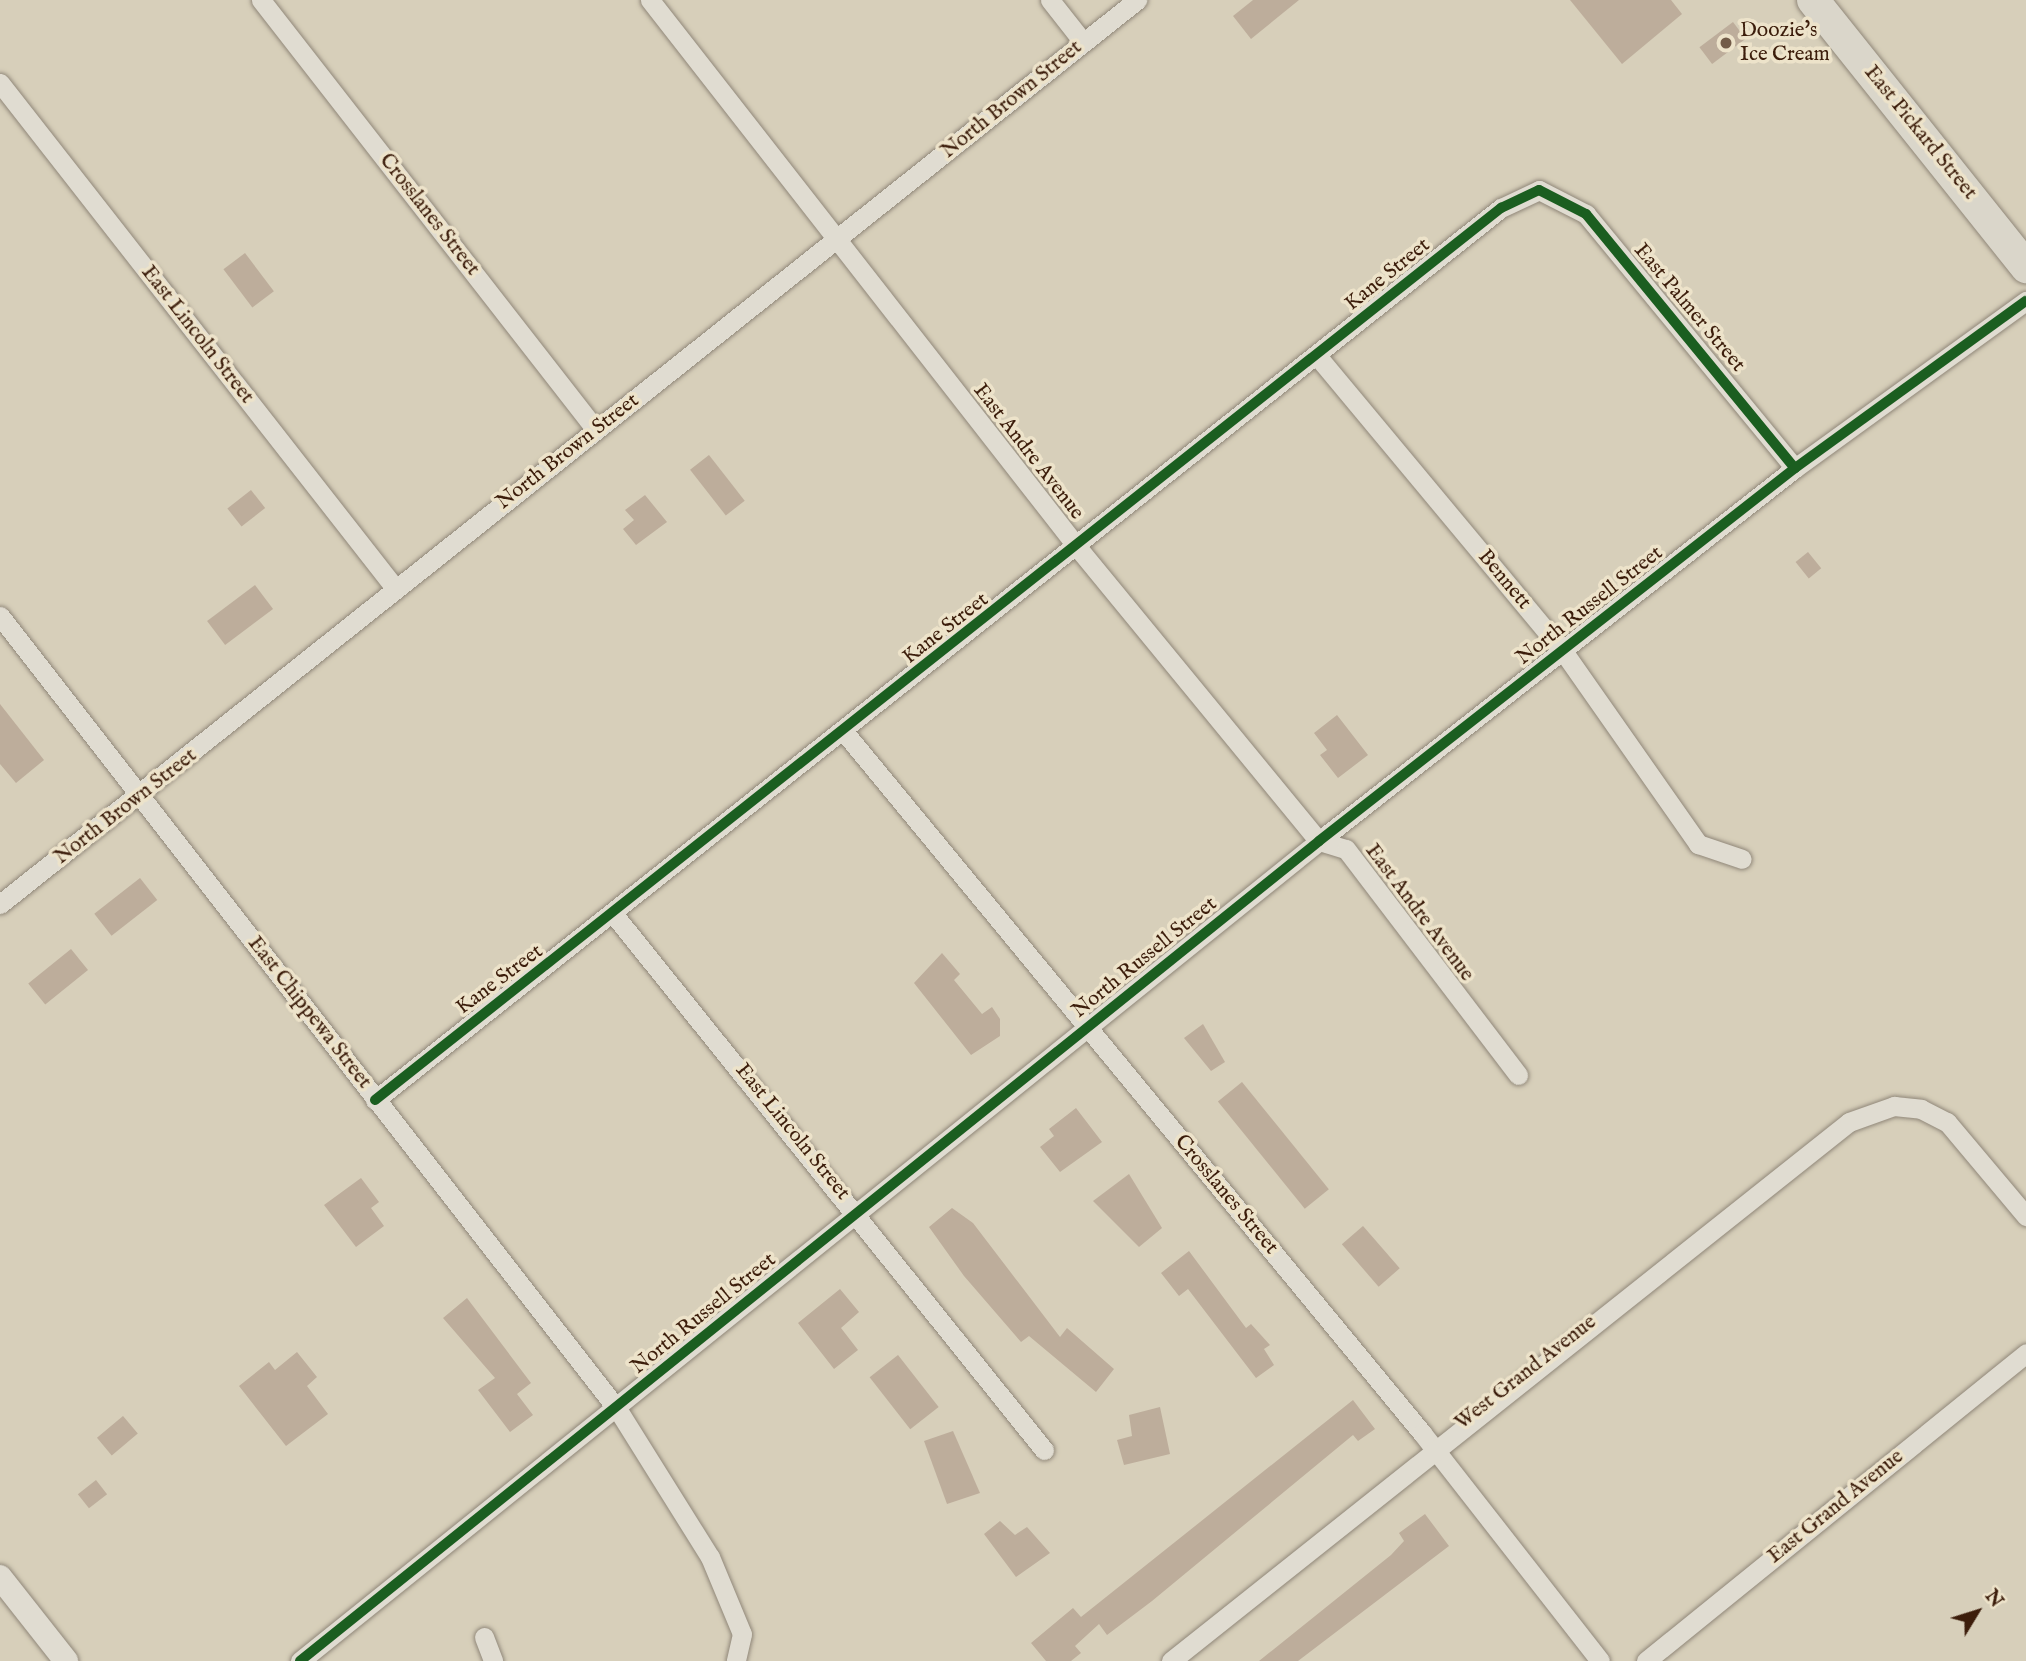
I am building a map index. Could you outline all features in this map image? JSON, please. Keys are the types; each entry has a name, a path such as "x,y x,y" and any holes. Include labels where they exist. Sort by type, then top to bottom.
{"main road":[{"name":"East Pickard Street","path":"1814,0 2026,267"}],"street":[{"name":"Crosslanes Street","path":"261,0 596,430"},
{"name":"East Andre Avenue","path":"650,0 1078,548 1320,841 1346,849 1518,1075"},
{"path":"1050,0 1083,42"},
{"name":"North Brown Street","path":"0,904 142,796 395,588 840,241 1137,0"},
{"name":"East Lincoln Street","path":"0,83 395,588"},
{"name":"Kane Street","path":"375,1100 615,916 1318,357 1501,208 1539,190"},
{"name":"East Palmer Street","path":"1539,190 1586,214 1796,468"},
{"name":"North Russell Street","path":"300,1661 618,1410 1320,841 1796,468 2026,301"},
{"name":"Bennett","path":"1318,357 1563,652 1698,844 1742,859"},
{"name":"East Chippewa Street","path":"0,616 618,1410 710,1558 742,1634 736,1661"},
{"name":"Crosslanes Street","path":"845,733 1433,1447 1600,1661"},
{"name":"East Lincoln Street","path":"615,916 858,1213 1044,1450"},
{"name":"West Grand Avenue","path":"1171,1661 1433,1447 1849,1122 1894,1106 1922,1109 1947,1122 2026,1216"},
{"name":"East Grand Avenue","path":"1646,1661 2026,1353"},
{"path":"0,1577 66,1661"},
{"path":"484,1637 493,1661"}],"building":[{"path":"1253,0 1299,0 1251,39 1233,16"},
{"path":"1570,0 1671,0 1682,14 1622,64"},
{"path":"1733,22 1746,39 1712,64 1699,47"},
{"path":"245,253 274,291 252,308 223,269"},
{"path":"709,455 745,501 726,515 690,470"},
{"path":"251,490 265,508 242,527 227,508"},
{"path":"645,495 667,522 636,545 623,529 634,520 625,510"},
{"path":"1808,552 1821,568 1809,578 1796,562"},
{"path":"255,585 273,609 225,645 207,621"},
{"path":"0,704 44,760 16,783 0,764"},
{"path":"1337,715 1368,755 1338,778 1320,755 1327,750 1314,733"},
{"path":"140,878 157,900 112,936 94,914"},
{"path":"71,949 88,970 45,1005 28,984"},
{"path":"942,953 960,974 954,980 982,1014 992,1007 1000,1019 1000,1036 971,1055 914,983"},
{"path":"1203,1024 1225,1062 1211,1071 1184,1038"},
{"path":"1242,1082 1329,1189 1305,1209 1218,1102"},
{"path":"1076,1108 1102,1142 1060,1172 1040,1147 1054,1136 1049,1129"},
{"path":"1129,1174 1162,1228 1139,1247 1093,1201"},
{"path":"361,1178 379,1202 371,1208 384,1226 356,1247 324,1205"},
{"path":"952,1208 973,1223 1060,1337 1067,1328 1114,1369 1096,1392 1029,1336 1021,1342 964,1276 929,1227"},
{"path":"1363,1226 1400,1268 1379,1287 1342,1244"},
{"path":"1189,1251 1246,1328 1251,1324 1270,1345 1264,1349 1274,1365 1256,1378 1188,1289 1179,1296 1161,1273"},
{"path":"840,1289 859,1312 841,1328 858,1350 834,1369 798,1323"},
{"path":"467,1298 531,1383 517,1394 533,1415 510,1432 478,1390 495,1378 443,1318"},
{"path":"297,1352 317,1377 307,1386 328,1414 286,1446 239,1386 269,1362 275,1370"},
{"path":"898,1355 939,1407 910,1429 870,1377"},
{"path":"1353,1400 1375,1429 1358,1441 1353,1435 1107,1635 1099,1624 1075,1646 1081,1653 1071,1661 1046,1661 1031,1643 1073,1608 1081,1617"},
{"path":"1160,1407 1170,1454 1124,1465 1117,1440 1132,1436 1129,1415"},
{"path":"123,1416 138,1434 112,1455 97,1438"},
{"path":"953,1431 980,1493 947,1504 924,1441"},
{"path":"96,1480 107,1494 89,1508 78,1494"},
{"path":"1425,1514 1449,1546 1298,1661 1259,1661 1391,1555 1404,1541 1399,1533"},
{"path":"1000,1521 1015,1535 1027,1527 1050,1553 1016,1577 984,1534"}],"cycle path":[{"path":"375,1100 1501,208 1539,190 1586,214 1795,468"},
{"path":"300,1661 1319,841 1795,468 2026,301"}],"place":[{"name":"Doozie's Ice Cream","path":"1726,43"}]}
